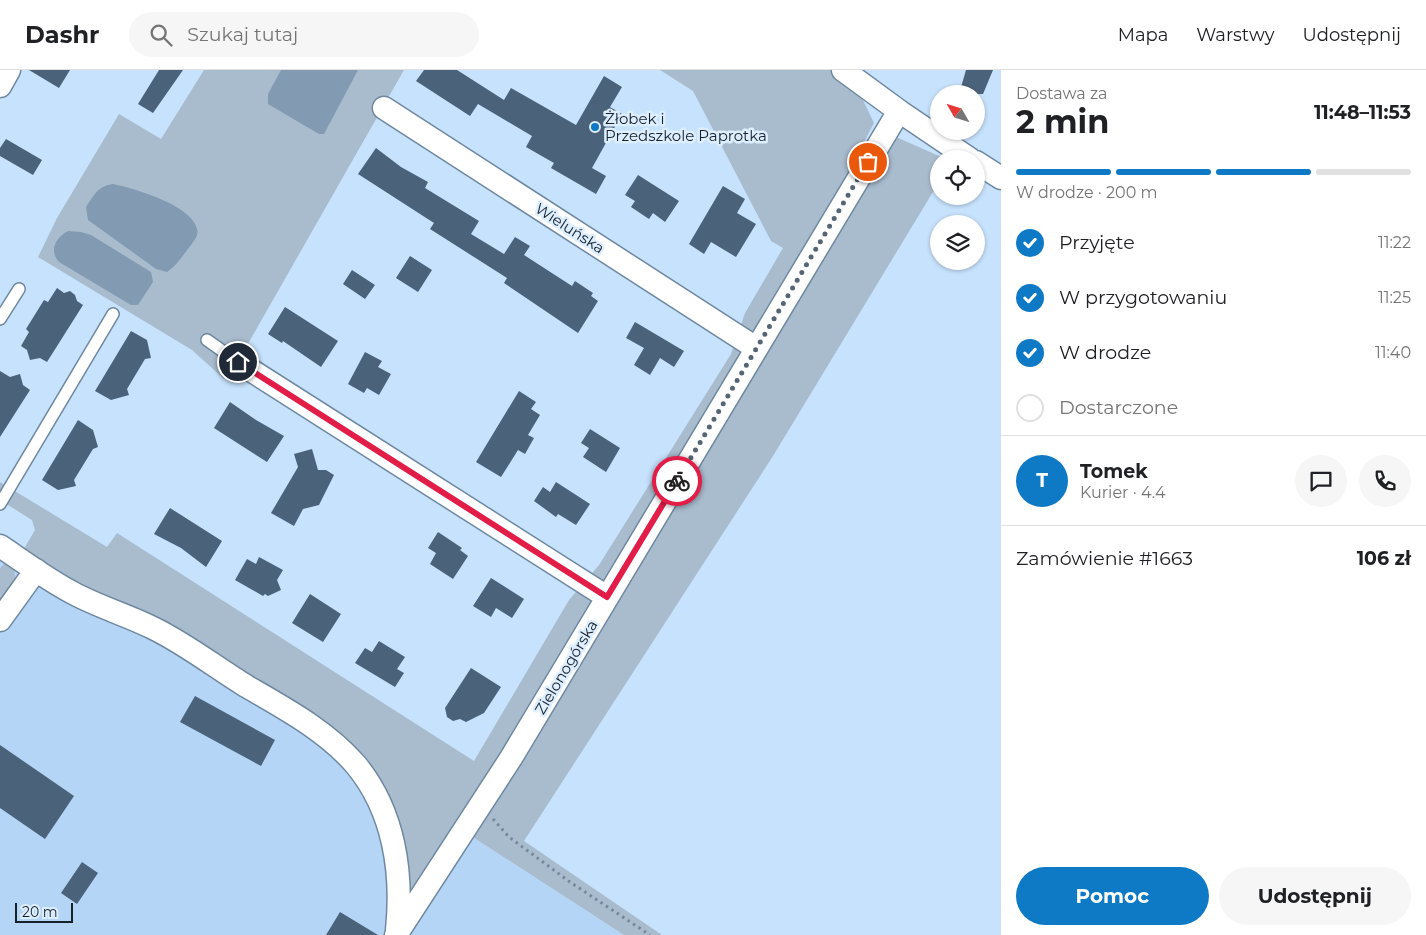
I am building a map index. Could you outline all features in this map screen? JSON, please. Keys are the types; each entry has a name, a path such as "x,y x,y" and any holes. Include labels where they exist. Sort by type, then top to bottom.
{"street":[{"path":"0,86 9,70"},
{"path":"843,70 957,150"},
{"name":"Wieluńska","path":"384,108 756,348"},
{"name":"Zielonogórska","path":"396,934 482,806 899,111"},
{"path":"985,168 1001,178"},
{"path":"238,362 607,597"},
{"path":"0,546 71,592 153,628 176,641 312,726 350,759 368,782 377,798 392,836 399,886 396,934"},
{"path":"0,620 36,570"}],"lane":[{"path":"0,319 19,289"},
{"path":"0,504 113,314"},
{"path":"207,340 238,362"}],"path":[{"path":"482,806 509,837 570,882 650,935"}],"shaded area":[{"path":"204,70 404,70 249,342 224,379 192,350 38,257 57,218 119,114 161,139"},
{"path":"281,70 358,70 324,134 319,134 268,104 268,94"},
{"path":"660,70 830,70 862,98 874,123 760,342 896,137 930,152 930,197 773,456 524,841 662,935 624,935 465,832 396,933 392,836 338,747 18,559 35,530 32,520 0,500 0,482 107,547 117,533 474,761 569,600 599,565 731,354 745,313 783,248 771,241 693,91"},
{"path":"113,184 161,199 185,212 193,220 197,229 196,237 178,262 167,272 156,269 88,220 86,207 91,199 100,189"},
{"path":"68,231 91,235 151,272 153,282 138,305 131,305 59,262 54,253 55,245 60,237"},
{"path":"0,546 465,832 624,935 0,935"},
{"path":"5,562 14,570 16,581 0,608 0,569"}],"building":[{"path":"29,70 70,70 59,88"},
{"path":"159,70 183,70 153,113 138,104"},
{"path":"424,70 457,70 504,100 511,88 576,125 604,76 622,87 610,107 622,114 592,168 606,176 596,194 551,168 554,163 526,147 532,136 478,104 470,116 416,81"},
{"path":"966,70 993,70 985,89 985,85 962,85"},
{"path":"6,139 42,160 33,175 0,156 0,148"},
{"path":"376,148 401,167 428,182 425,188 479,221 471,234 504,254 515,237 530,246 524,255 572,286 575,281 593,293 591,296 598,301 578,333 504,283 507,278 430,229 434,223 358,174"},
{"path":"638,175 679,201 665,222 653,213 649,219 631,207 635,201 625,195"},
{"path":"723,186 745,199 737,213 756,224 736,257 711,242 704,254 689,244"},
{"path":"410,256 432,270 418,292 396,278"},
{"path":"352,270 375,285 365,299 343,284"},
{"path":"57,288 64,293 70,291 75,295 77,301 83,305 47,362 40,358 30,360 27,350 21,346 29,332 26,329 44,300 48,302"},
{"path":"285,307 338,341 321,367 283,341 282,343 268,334"},
{"path":"635,322 684,351 674,367 660,358 650,375 634,365 644,348 626,338"},
{"path":"131,331 147,340 151,358 145,359 127,389 129,395 111,400 95,391"},
{"path":"365,352 382,361 378,367 391,374 379,395 367,388 364,393 348,384"},
{"path":"0,371 10,377 20,374 23,385 30,390 0,437"},
{"path":"519,391 536,402 531,409 540,415 528,435 534,438 525,454 518,450 501,477 476,462"},
{"path":"230,402 284,436 267,462 214,428"},
{"path":"78,420 93,430 98,447 93,449 74,480 76,486 58,490 42,480"},
{"path":"590,429 620,448 606,472 583,457 589,448 581,443"},
{"path":"312,449 318,470 326,470 334,475 319,505 303,509 294,526 271,513 298,467 294,454"},
{"path":"556,482 590,504 576,525 558,514 556,517 534,501 543,487 550,492"},
{"path":"170,508 222,541 206,567 181,548 154,534"},
{"path":"438,532 462,548 460,550 468,556 453,579 430,564 436,553 428,548"},
{"path":"259,557 283,570 277,580 281,590 268,596 265,594 263,596 235,580 247,559 256,564"},
{"path":"491,578 524,599 512,618 496,608 491,617 473,606"},
{"path":"310,594 341,614 323,642 292,623"},
{"path":"379,641 405,657 397,669 404,673 395,687 355,663 365,648 372,652"},
{"path":"471,668 501,687 484,713 466,722 460,719 453,721 447,717 445,708"},
{"path":"195,696 275,740 261,766 180,722"},
{"path":"0,745 74,796 45,839 0,808"},
{"path":"82,862 98,873 77,904 61,893"},
{"path":"340,912 378,935 326,935"}],"way so far":[{"path":"677,481 868,162"}],"place":[{"name":"Żłobek i Przedszkole Paprotka","path":"595,127"}],"route":[{"path":"238,362 607,597 677,481"}]}
